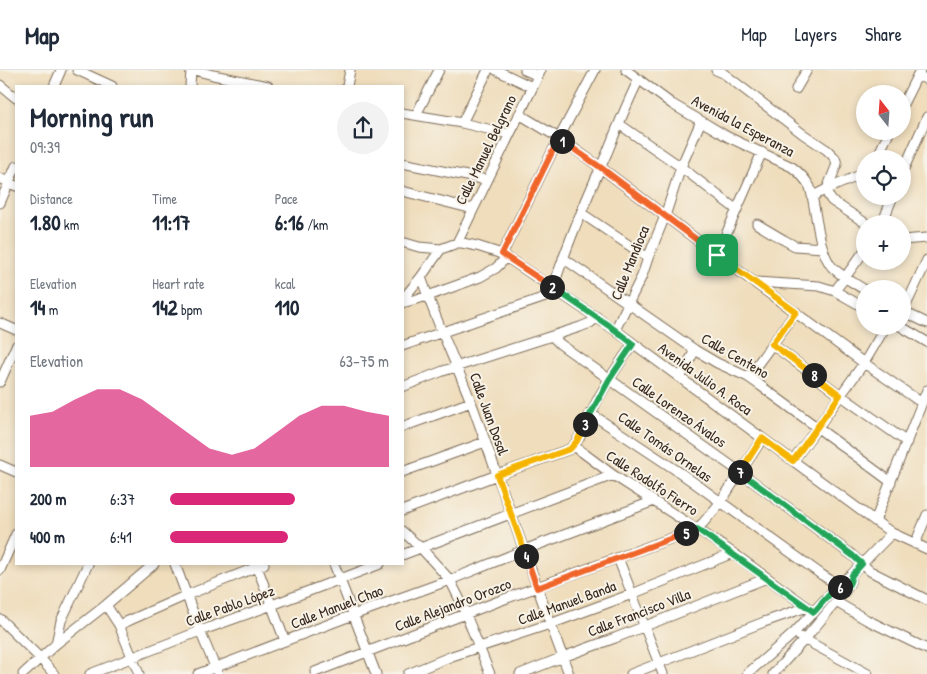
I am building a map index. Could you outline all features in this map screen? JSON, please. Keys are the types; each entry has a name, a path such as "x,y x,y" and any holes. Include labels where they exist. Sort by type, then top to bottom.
{"street":[{"path":"54,85 61,70"},
{"path":"76,70 110,85"},
{"path":"190,85 193,70 213,76 262,85"},
{"path":"347,85 350,70"},
{"path":"416,115 439,70"},
{"path":"462,123 488,70"},
{"path":"496,70 532,87"},
{"path":"525,70 539,73"},
{"path":"404,301 428,296 480,277 496,268 504,255 559,138 595,70"},
{"name":"Avenida la Esperanza","path":"626,70 672,104 728,137 762,152 800,173 810,187 823,248 832,267 856,284"},
{"path":"716,70 723,73 833,156 837,161 827,189 828,196 832,201 856,217"},
{"path":"796,89 808,70"},
{"name":"Calle Manuel Belgrano","path":"456,243 539,73"},
{"path":"911,89 919,73 927,80"},
{"path":"404,345 557,290 563,258 627,102 639,80"},
{"path":"0,85 15,97"},
{"path":"404,112 509,134"},
{"path":"519,114 559,138 600,167 864,363 922,403"},
{"path":"911,153 927,117"},
{"name":"Calle Mandioca","path":"615,330 642,276 681,167 701,121"},
{"path":"619,124 738,210"},
{"path":"717,255 762,152"},
{"path":"404,164 487,180"},
{"path":"813,196 856,177"},
{"path":"0,178 13,184 0,203"},
{"path":"404,191 473,208"},
{"path":"581,213 648,258"},
{"path":"757,224 795,246 823,248"},
{"path":"911,239 927,238"},
{"path":"404,243 420,247 441,249 456,243"},
{"name":"Avenida Julio A. Roca","path":"456,243 477,246 504,255 597,317 892,533 926,548"},
{"path":"404,298 441,249"},
{"name":"Calle Centeno","path":"563,258 695,350 716,363 748,377 891,482"},
{"path":"911,295 927,260"},
{"path":"835,291 856,263"},
{"name":"Calle Juan Dosal","path":"421,277 471,402 569,674"},
{"path":"755,282 819,286 835,291 856,303"},
{"path":"748,377 796,312"},
{"path":"911,316 927,323"},
{"path":"404,386 434,374 590,323 597,317"},
{"path":"0,323 15,330"},
{"path":"911,333 927,342"},
{"path":"793,461 864,363 881,335"},
{"name":"Calle Lorenzo Ávalos","path":"552,336 609,380 740,472 842,547 870,571 927,600"},
{"path":"404,511 570,449 577,441 609,380 633,344"},
{"path":"772,344 907,442"},
{"path":"0,382 15,348"},
{"path":"680,378 695,350"},
{"path":"875,521 927,390"},
{"path":"404,426 471,402"},
{"name":"Calle Tomás Ornelas","path":"590,413 682,474 841,588"},
{"name":"Calle Alejandro Orozco","path":"316,672 697,529 720,502 762,438"},
{"path":"404,471 485,442"},
{"name":"Calle Rodolfo Fierro","path":"574,446 613,475 733,553 810,609"},
{"path":"0,465 15,472"},
{"path":"404,554 613,475"},
{"name":"Calle Manuel Chao","path":"198,674 217,671 353,615 450,580 654,501"},
{"path":"914,544 927,515"},
{"path":"404,533 421,548 455,588 490,674"},
{"path":"772,674 836,602 841,582 852,575 892,533"},
{"path":"0,570 15,536"},
{"name":"Calle Manuel Banda","path":"408,674 452,656 550,624 632,594 733,553"},
{"path":"618,558 663,674"},
{"path":"56,644 61,621 88,565"},
{"path":"23,674 56,644 153,565"},
{"path":"175,565 217,671"},
{"path":"119,625 259,565 285,642"},
{"path":"334,565 376,674"},
{"name":"Calle Pablo López","path":"90,674 200,630 377,565"},
{"name":"Calle Francisco Villa","path":"520,674 767,578"},
{"path":"631,674 764,622 810,609 841,588"},
{"path":"836,602 867,620 927,649"},
{"path":"106,605 119,625 139,674"},
{"path":"747,674 793,634 810,609"},
{"path":"0,619 54,674"},
{"path":"793,634 868,674"}],"route":[{"path":"559,138 717,255 796,312 772,344 840,395 793,461 762,438 740,472 842,547 862,564 852,575 846,590 837,586 814,612 697,529 537,588 497,475 574,446 609,380 633,344 597,317 502,254 559,138"}]}
